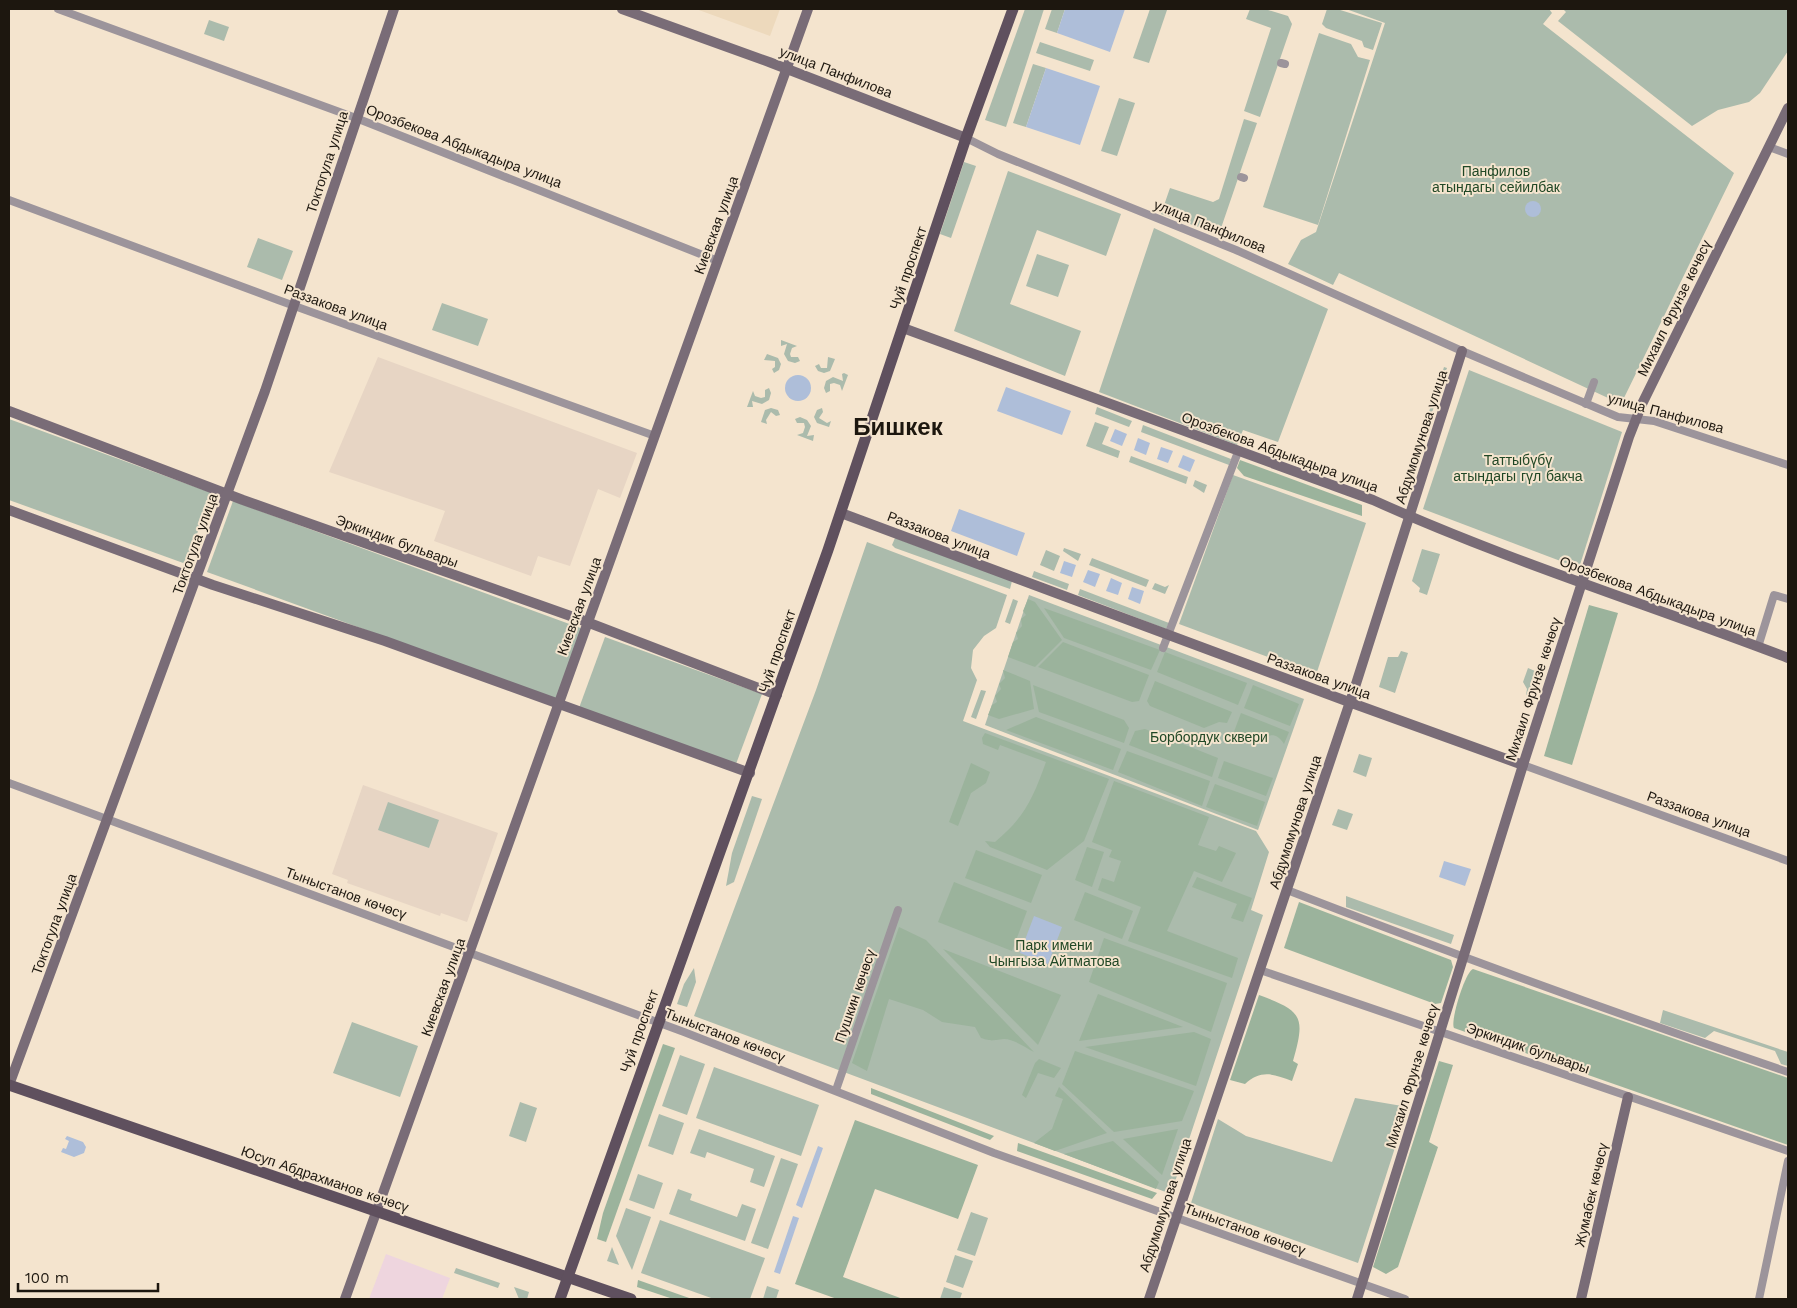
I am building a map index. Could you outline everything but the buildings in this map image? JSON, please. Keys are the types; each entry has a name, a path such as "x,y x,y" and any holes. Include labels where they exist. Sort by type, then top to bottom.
{"main road":[{"name":"Чуй проспект","path":"560,1299 658,1022 750,772 841,513 966,138 1013,9"},
{"name":"Юсуп Абдрахманов көчөсү","path":"9,1085 632,1299"}],"street":[{"name":"Орозбекова Абдыкадыра улица","path":"58,9 356,118 718,261"},
{"name":"Токтогула улица","path":"9,1085 228,494 295,306 356,118 394,9"},
{"name":"улица Панфилова","path":"622,9 966,138 998,154 1236,250 1462,351 1618,417 1654,421 1788,465"},
{"name":"Киевская улица","path":"345,1299 808,9"},
{"name":"Михаил Фрунзе көчөсү","path":"1357,1299 1523,765 1581,583 1636,420 1788,108"},
{"path":"1769,147 1788,154"},
{"name":"Раззакова улица","path":"9,200 655,436"},
{"name":"Орозбекова Абдыкадыра улица","path":"903,328 1373,500 1409,517 1581,583 1788,658"},
{"name":"Абдумомунова улица","path":"1148,1299 1349,702 1462,351"},
{"path":"1586,404 1594,382"},
{"name":"Эркиндик бульвары","path":"9,411 228,494 588,623 777,695"},
{"path":"1163,648 1238,452"},
{"path":"9,510 196,578 385,642 750,772"},
{"name":"Раззакова улица","path":"841,513 1349,702 1788,861"},
{"name":"Орозбекова Абдыкадыра улица","path":"1758,647 1774,595 1788,599"},
{"name":"Тыныстанов көчөсү","path":"9,783 658,1022 994,1153 1405,1299"},
{"path":"1286,890 1638,1021 1788,1072"},
{"name":"Пушкин көчөсү","path":"836,1090 898,910"},
{"name":"Эркиндик бульвары","path":"1260,970 1788,1151"},
{"name":"Жумабек көчөсү","path":"1581,1299 1628,1097"},
{"path":"1758,1299 1788,1161"}],"shaded area":[{"path":"696,9 780,9 770,36"},
{"path":"378,357 637,453 620,498 598,489 570,566 538,556 531,576 434,541 445,511 329,472"},
{"path":"363,785 498,833 467,922 441,913 440,916 347,883 348,880 332,874"},
{"path":"386,1254 450,1278 442,1299 369,1299"}],"green space":[{"path":"1025,9 1044,9 1006,127 985,120"},
{"path":"1052,9 1065,9 1057,33 1045,29"},
{"path":"1150,9 1167,10 1149,63 1133,58"},
{"path":"1250,9 1265,9 1288,16 1292,24 1260,117 1244,111 1271,28 1246,19"},
{"path":"1327,9 1337,9 1382,23 1373,50 1364,47 1362,41 1326,28 1322,24"},
{"name":"Панфилов атындагы сейилбак","path":"1346,9 1549,9 1552,13 1543,24 1734,173 1621,404 1339,273 1333,285 1288,264 1301,240 1316,232 1385,23"},
{"path":"1563,9 1788,9 1788,51 1760,93 1749,102 1718,110 1692,126 1558,21 1566,12"},
{"path":"209,20 229,27 224,41 204,34"},
{"path":"1319,33 1351,44 1358,57 1370,60 1318,225 1263,207"},
{"path":"1040,42 1094,60 1090,71 1036,53"},
{"path":"1033,64 1046,68 1026,127 1013,123"},
{"path":"1119,98 1135,103 1117,156 1101,151"},
{"path":"1244,119 1257,123 1219,234 1161,214 1170,188 1213,202 1219,199"},
{"path":"964,162 976,166 951,238 940,234"},
{"path":"1008,171 1121,214 1106,256 1037,230 1010,304 1081,331 1065,376 954,331"},
{"path":"1154,228 1328,309 1278,442 1243,430 1237,445 1099,392"},
{"path":"258,238 293,251 282,280 247,267"},
{"path":"1037,254 1069,265 1058,297 1026,286"},
{"path":"442,303 488,319 478,346 432,330"},
{"path":"781,340 797,346 792,348 790,354 791,357 798,357 800,361 795,363 788,361 784,354 787,344 781,346"},
{"path":"767,354 778,358 781,364 779,370 774,373 772,369 775,367 775,361 764,360"},
{"path":"828,357 835,359 830,371 824,373 818,371 815,366 819,364 821,368 827,368"},
{"path":"1444,367 1447,368 1404,496 1401,495"},
{"name":"Таттыбүбү атындагы гүл бакча","path":"1469,370 1622,432 1579,568 1423,509"},
{"path":"842,374 848,375 842,391 840,385 834,383 830,384 830,391 826,393 824,388 826,381 833,377 843,381"},
{"path":"769,388 771,393 769,400 762,404 752,401 753,407 747,407 753,391 755,396 761,398 765,397 765,390"},
{"path":"1097,407 1132,421 1129,427 1095,414"},
{"path":"771,408 778,410 780,415 776,416 771,412 766,420 767,424 761,422 765,410"},
{"path":"822,408 823,412 819,418 827,423 831,421 829,427 817,423 814,417 817,410"},
{"path":"800,417 807,420 811,426 807,436 814,435 813,441 797,435 803,433 805,427 804,423 797,423 795,419"},
{"path":"9,419 212,493 186,564 9,500"},
{"path":"1095,422 1109,427 1102,444 1120,451 1118,458 1086,446"},
{"path":"1143,425 1231,459 1229,465 1141,432"},
{"path":"1131,456 1188,477 1186,484 1129,462"},
{"path":"1240,460 1362,505 1362,516 1244,476 1237,468"},
{"path":"1233,475 1366,523 1316,675 1179,624"},
{"path":"1195,480 1207,485 1204,493 1193,486"},
{"path":"233,501 583,629 558,700 207,572"},
{"path":"895,538 1012,581 1010,589 895,548 892,545"},
{"name":"Парк имени Чынгыза Айтматова","path":"867,542 1007,595 996,628 984,636 973,650 971,668 977,680 963,721 1256,831 1269,852 1251,910 1263,915 1171,1194 694,1016 816,690"},
{"path":"1064,548 1081,554 1078,561 1063,551"},
{"path":"1422,549 1440,554 1427,595 1419,592 1420,588 1412,581"},
{"path":"1046,550 1060,556 1054,571 1040,565"},
{"path":"1092,558 1149,580 1146,587 1089,565"},
{"path":"1034,571 1069,584 1067,590 1032,577"},
{"path":"1155,583 1165,587 1169,585 1165,594 1152,589"},
{"path":"1080,589 1169,623 1166,629 1078,595"},
{"name":"Борбордук сквери","path":"1029,595 1304,699 1258,830 985,725"},
{"path":"1013,599 1018,601 1010,624 1005,622"},
{"path":"1028,599 1035,602 1062,640 1035,667 1008,657 1013,642 1018,639 1016,633 1022,626 1021,619 1026,615 1023,611"},
{"path":"1589,605 1618,613 1572,765 1544,756"},
{"path":"1044,608 1160,650 1151,670 1064,638"},
{"path":"605,637 762,694 736,764 579,708"},
{"path":"1063,642 1149,675 1139,701 1132,702 1038,667"},
{"path":"1401,651 1408,653 1395,693 1379,687 1388,657 1398,657"},
{"path":"1165,652 1247,683 1238,705 1157,672"},
{"path":"1528,668 1535,671 1528,696 1526,695 1527,689 1523,682"},
{"path":"1003,670 1030,681 1034,709 999,719 988,715 992,705 997,702 995,696 1001,689 999,684 1005,678"},
{"path":"1155,681 1232,712 1227,723 1219,722 1204,728 1150,706 1147,701"},
{"path":"1033,685 1124,720 1129,728 1124,743 1039,712"},
{"path":"1253,685 1299,704 1290,726 1244,708"},
{"path":"981,690 986,691 976,719 971,717"},
{"path":"1241,713 1289,732 1284,744 1274,736 1263,739 1256,745 1232,737"},
{"path":"1036,717 1121,749 1113,770 1006,730"},
{"path":"1145,729 1218,758 1212,777 1129,745 1135,731"},
{"path":"985,733 1109,779 1084,841 1047,870 990,847 985,841 995,842 1021,815 1032,797 1046,762 1000,745 998,750 983,744 982,738"},
{"path":"1127,751 1210,781 1202,806 1118,772"},
{"path":"1359,754 1372,758 1366,777 1353,772"},
{"path":"1224,761 1273,778 1266,796 1218,778"},
{"path":"971,763 990,772 986,783 971,793 958,826 949,822"},
{"path":"1114,781 1209,817 1198,845 1216,851 1219,846 1236,853 1222,882 1194,871 1167,931 1238,958 1232,978 1128,941 1141,907 1098,890 1102,878 1114,882 1121,861 1109,857 1112,850 1092,842"},
{"path":"1215,784 1265,802 1257,826 1206,807"},
{"path":"752,796 762,799 734,882 726,886 732,853"},
{"path":"388,802 439,820 429,848 378,830"},
{"path":"1338,809 1353,814 1347,830 1332,825"},
{"path":"1087,847 1104,852 1092,887 1075,880"},
{"path":"976,850 1042,875 1031,903 965,878"},
{"path":"1197,877 1252,898 1243,922 1231,918 1237,904 1192,887"},
{"path":"954,882 1027,911 1012,951 938,922"},
{"path":"1085,892 1133,911 1122,939 1074,920"},
{"path":"1346,896 1454,935 1451,944 1346,907"},
{"path":"1299,902 1451,960 1453,967 1441,1003 1435,1004 1284,948"},
{"path":"899,927 926,940 1034,1052 1008,1039 990,1040 981,1038 975,1027 942,1022 923,1010 889,999 867,1071 852,1063"},
{"path":"1104,938 1227,983 1211,1032 1089,982"},
{"path":"943,949 1061,995 1038,1045"},
{"path":"694,968 696,982 687,1007 677,1004 684,984"},
{"path":"1473,969 1788,1078 1788,1145 1454,1028 1454,1016 1459,997 1466,978"},
{"path":"1098,994 1183,1027 1079,1041"},
{"path":"1259,995 1284,1006 1297,1017 1299,1034 1293,1061 1298,1064 1292,1081 1268,1074 1257,1076 1245,1084 1230,1080"},
{"path":"1663,1010 1788,1052 1788,1066 1781,1064 1775,1051 1714,1031 1705,1038 1660,1023"},
{"path":"352,1022 418,1046 400,1097 333,1073"},
{"path":"1194,1032 1211,1039 1196,1086 1085,1047"},
{"path":"663,1044 675,1048 606,1242 597,1239 603,1213"},
{"path":"1075,1051 1194,1091 1182,1121 1114,1132 1062,1084"},
{"path":"680,1055 705,1064 687,1115 662,1106"},
{"path":"1039,1059 1061,1068 1054,1078 1038,1073 1026,1098 1022,1095 1035,1063"},
{"path":"1439,1061 1453,1065 1429,1142 1438,1147 1398,1267 1386,1274 1373,1267"},
{"path":"714,1067 819,1105 801,1156 696,1118"},
{"path":"1059,1087 1107,1133 1055,1151 1034,1143 1052,1129 1063,1099 1055,1096"},
{"path":"871,1088 994,1136 990,1140 871,1094"},
{"path":"1355,1098 1408,1107 1358,1263 1191,1203 1218,1119 1246,1136 1332,1162"},
{"path":"520,1102 537,1108 526,1142 509,1136"},
{"path":"659,1114 684,1123 673,1155 648,1146"},
{"path":"855,1120 978,1165 958,1219 875,1189 843,1277 903,1299 837,1299 795,1284"},
{"path":"699,1129 775,1156 764,1187 750,1182 754,1169 707,1152 705,1158 690,1153"},
{"path":"1178,1129 1162,1175 1123,1139"},
{"path":"1113,1141 1159,1182 1156,1189 1064,1154"},
{"path":"1018,1143 1157,1193 1152,1199 1017,1151"},
{"path":"781,1158 798,1164 768,1249 751,1243"},
{"path":"638,1174 663,1183 654,1209 629,1200"},
{"path":"678,1189 692,1194 690,1200 737,1217 742,1204 756,1209 745,1241 669,1214"},
{"path":"626,1208 651,1217 632,1270 616,1236"},
{"path":"971,1212 988,1218 975,1256 957,1250"},
{"path":"660,1220 765,1258 750,1299 714,1299 641,1273"},
{"path":"612,1247 619,1265 607,1261"},
{"path":"955,1255 973,1261 963,1288 946,1282"},
{"path":"456,1268 500,1283 498,1288 454,1273"},
{"path":"638,1280 692,1299 673,1299 637,1287"},
{"path":"767,1286 779,1290 776,1299 763,1299"},
{"path":"514,1287 529,1292 527,1299 519,1299"},
{"path":"944,1287 962,1293 960,1299 940,1299"}],"water":[{"path":"1065,9 1125,9 1110,52 1057,33"},
{"path":"1046,68 1100,86 1080,145 1026,127"},
{"path":"1533,201 1539,203 1541,209 1539,215 1533,217 1527,215 1525,209 1527,203"},
{"path":"798,375 807,379 811,388 807,397 798,401 789,397 785,388 789,379"},
{"path":"1006,387 1071,411 1062,435 997,411"},
{"path":"1115,429 1127,434 1122,446 1110,441"},
{"path":"1138,438 1150,443 1146,455 1134,450"},
{"path":"1161,447 1173,451 1168,463 1157,459"},
{"path":"1183,455 1195,460 1190,472 1178,467"},
{"path":"959,509 1025,533 1017,556 951,531"},
{"path":"1064,561 1076,565 1072,577 1060,573"},
{"path":"1088,570 1100,574 1095,587 1083,582"},
{"path":"1111,578 1122,583 1118,595 1106,591"},
{"path":"1132,587 1144,591 1140,604 1128,599"},
{"path":"1444,861 1471,869 1465,886 1439,877"},
{"path":"1034,916 1062,927 1048,964 1020,953"},
{"path":"67,1136 83,1142 86,1147 84,1153 74,1157 61,1152 63,1148 66,1149 69,1141 65,1139"},
{"path":"818,1146 823,1148 802,1208 796,1205"},
{"path":"793,1216 799,1218 780,1274 774,1272"}],"district":[{"name":"Бишкек","path":"898,427"}]}
